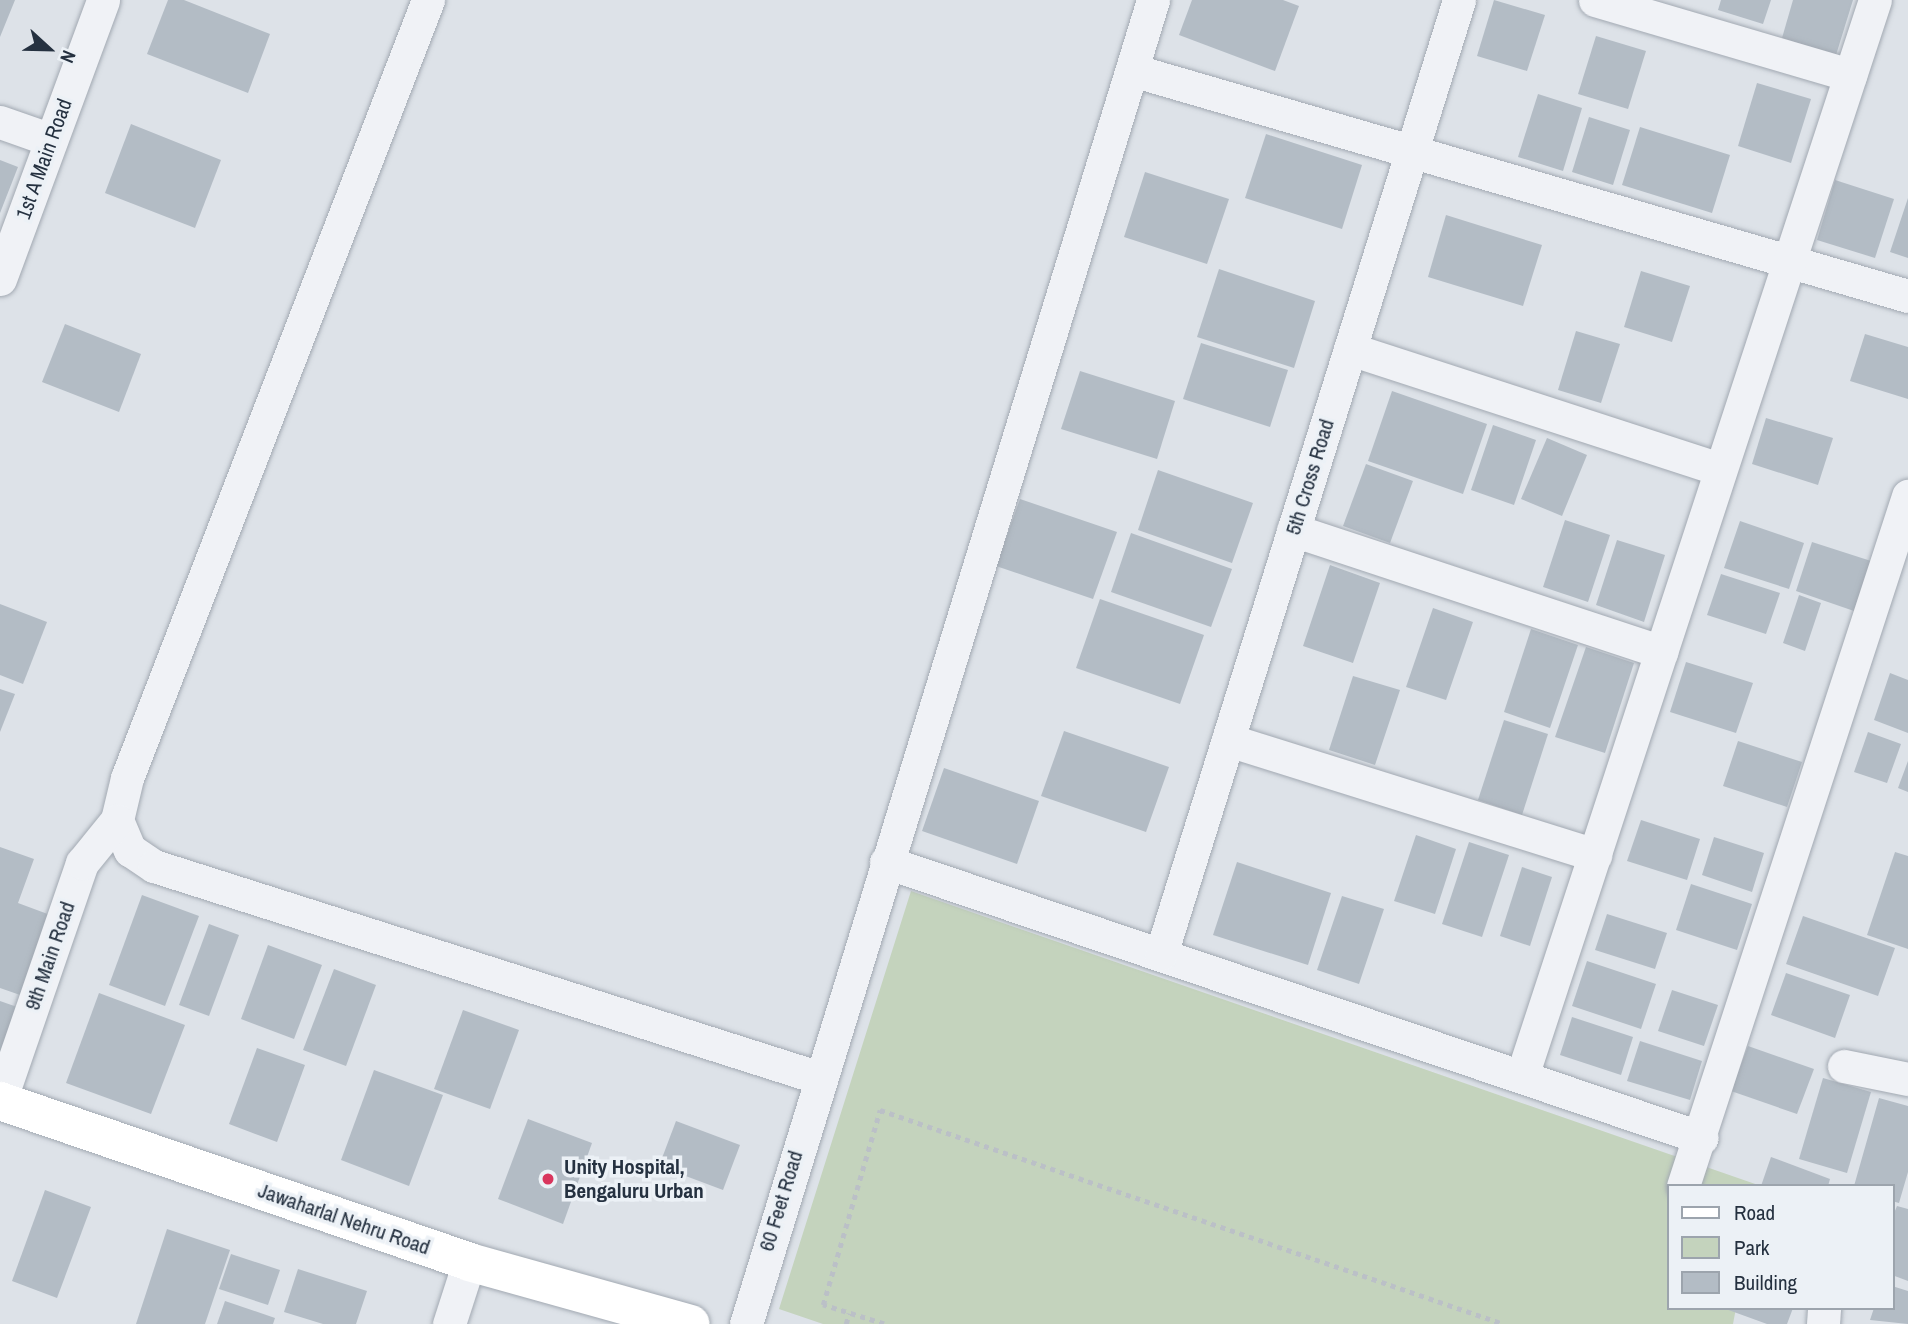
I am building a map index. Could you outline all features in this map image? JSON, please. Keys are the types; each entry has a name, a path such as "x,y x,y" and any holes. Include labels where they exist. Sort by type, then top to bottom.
{"street":[{"name":"1st A Main Road","path":"0,279 103,0"},
{"path":"428,0 127,778 117,820 130,850 154,866 820,1078"},
{"name":"60 Feet Road","path":"746,1324 1153,0"},
{"name":"5th Cross Road","path":"1161,954 1459,0"},
{"path":"1595,0 1850,75"},
{"path":"1522,1076 1875,0"},
{"path":"1132,70 1410,154 1908,296"},
{"path":"0,122 51,140"},
{"path":"1350,349 1719,469"},
{"path":"1684,1184 1702,1138 1908,496"},
{"path":"1293,530 1661,652"},
{"path":"1228,740 1595,855"},
{"name":"9th Main Road","path":"0,1101 82,863 117,820"},
{"path":"886,862 1702,1138"},
{"path":"1843,1066 1908,1080"},
{"name":"Jawaharlal Nehru Road","path":"0,1101 469,1262 691,1324"},
{"path":"449,1324 469,1262"}],"path":[{"path":"884,1324 823,1305 880,1110 1504,1324"},
{"path":"846,1324 849,1313"}],"green space":[{"path":"911,891 1755,1184 1666,1184 1666,1310 1736,1310 1733,1324 823,1324 779,1309"}],"building":[{"path":"0,0 15,0 0,37"},
{"path":"168,0 184,0 270,34 248,93 147,54"},
{"path":"1192,0 1283,0 1299,6 1275,71 1179,35"},
{"path":"1494,0 1545,15 1527,71 1477,56"},
{"path":"1721,0 1771,0 1763,24 1718,10"},
{"path":"1793,0 1853,0 1836,55 1782,38"},
{"path":"1596,36 1646,51 1628,109 1578,94"},
{"path":"1757,83 1811,99 1791,163 1738,146"},
{"path":"1538,94 1582,108 1563,171 1518,157"},
{"path":"1589,117 1630,130 1613,185 1572,172"},
{"path":"131,124 221,160 195,228 105,193"},
{"path":"1640,127 1730,155 1712,213 1622,185"},
{"path":"1266,134 1362,165 1342,229 1245,198"},
{"path":"0,160 18,167 0,213"},
{"path":"1145,172 1229,199 1207,264 1124,237"},
{"path":"1835,180 1894,199 1875,258 1817,240"},
{"path":"1908,198 1908,258 1890,252"},
{"path":"1446,215 1542,245 1523,306 1428,277"},
{"path":"1219,269 1315,301 1294,368 1197,337"},
{"path":"1641,271 1690,286 1672,342 1624,327"},
{"path":"65,324 141,354 119,412 42,382"},
{"path":"1576,331 1620,344 1601,403 1558,390"},
{"path":"1865,334 1908,347 1908,399 1850,381"},
{"path":"1201,343 1288,370 1270,427 1183,399"},
{"path":"1080,371 1175,401 1157,459 1061,429"},
{"path":"1392,391 1487,424 1463,494 1368,461"},
{"path":"1766,418 1833,438 1818,485 1752,464"},
{"path":"1493,425 1536,440 1514,505 1471,490"},
{"path":"1547,438 1587,455 1562,516 1521,499"},
{"path":"1366,464 1413,481 1390,543 1343,526"},
{"path":"1158,470 1253,503 1232,563 1138,530"},
{"path":"1020,499 1117,532 1093,599 996,566"},
{"path":"1565,520 1610,535 1588,602 1543,587"},
{"path":"1740,521 1804,543 1789,589 1724,568"},
{"path":"1131,533 1232,569 1211,627 1111,592"},
{"path":"1617,540 1665,555 1644,622 1596,605"},
{"path":"1812,542 1871,561 1854,611 1796,591"},
{"path":"1330,565 1380,583 1353,663 1303,646"},
{"path":"1721,574 1780,593 1766,634 1707,615"},
{"path":"1799,595 1821,603 1805,651 1783,643"},
{"path":"1100,599 1204,635 1180,704 1076,668"},
{"path":"0,604 47,622 23,684 0,675"},
{"path":"1433,608 1473,622 1446,700 1406,687"},
{"path":"1531,629 1578,645 1550,728 1504,712"},
{"path":"1586,647 1634,663 1605,753 1555,737"},
{"path":"1686,662 1753,683 1736,733 1670,712"},
{"path":"1890,673 1908,680 1908,733 1874,720"},
{"path":"1353,676 1400,690 1375,765 1329,750"},
{"path":"0,689 15,694 0,732"},
{"path":"1504,720 1548,734 1522,815 1478,800"},
{"path":"1064,731 1169,767 1146,832 1041,796"},
{"path":"1868,732 1901,744 1887,783 1854,772"},
{"path":"1738,741 1802,762 1787,807 1723,786"},
{"path":"1908,761 1908,792 1898,788"},
{"path":"944,768 1039,801 1017,864 922,831"},
{"path":"1641,820 1700,839 1687,880 1627,861"},
{"path":"1416,835 1456,849 1435,914 1394,901"},
{"path":"1714,837 1764,853 1752,892 1702,875"},
{"path":"1469,842 1509,855 1482,937 1442,924"},
{"path":"0,847 34,859 18,903 53,916 23,996 0,988"},
{"path":"1895,852 1908,856 1908,949 1867,935"},
{"path":"1237,862 1331,893 1308,965 1213,935"},
{"path":"1522,867 1552,877 1530,946 1500,936"},
{"path":"1691,884 1752,904 1737,950 1676,930"},
{"path":"142,895 199,916 165,1006 109,985"},
{"path":"1342,896 1384,909 1359,984 1317,970"},
{"path":"1607,914 1667,933 1655,969 1595,950"},
{"path":"1803,916 1895,948 1878,996 1786,964"},
{"path":"209,924 239,935 209,1016 179,1005"},
{"path":"268,945 322,965 294,1039 241,1019"},
{"path":"1587,961 1656,984 1641,1029 1572,1006"},
{"path":"334,969 376,985 346,1066 303,1050"},
{"path":"1786,973 1850,995 1835,1038 1771,1015"},
{"path":"1672,990 1718,1005 1704,1046 1658,1031"},
{"path":"99,993 185,1025 151,1114 66,1083"},
{"path":"0,1001 20,1008 0,1063"},
{"path":"463,1010 519,1030 490,1109 434,1089"},
{"path":"1572,1017 1633,1037 1621,1075 1560,1055"},
{"path":"1640,1041 1702,1061 1690,1100 1627,1081"},
{"path":"1748,1046 1814,1069 1797,1114 1731,1091"},
{"path":"257,1048 305,1065 277,1142 229,1124"},
{"path":"374,1070 443,1095 409,1186 341,1160"},
{"path":"1823,1078 1871,1092 1847,1173 1799,1159"},
{"path":"1879,1098 1908,1106 1908,1172 1899,1203 1894,1202 1894,1184 1855,1184"},
{"path":"528,1119 592,1143 563,1224 498,1199"},
{"path":"676,1121 740,1145 723,1190 659,1166"},
{"path":"1771,1157 1830,1179 1829,1184 1762,1184"},
{"path":"45,1190 91,1207 57,1298 12,1281"},
{"path":"1897,1206 1908,1209 1908,1281 1894,1276 1894,1213"},
{"path":"167,1229 230,1250 205,1324 136,1324"},
{"path":"231,1254 280,1270 268,1305 219,1289"},
{"path":"298,1269 367,1291 356,1324 323,1324 284,1312"},
{"path":"1894,1287 1908,1291 1908,1324 1870,1320 1873,1310 1894,1310"},
{"path":"225,1301 275,1318 273,1324 217,1324"},
{"path":"1728,1310 1792,1310 1787,1324 1767,1324"}],"place":[{"name":"Unity Hospital, Bengaluru Urban","path":"548,1179"}]}
